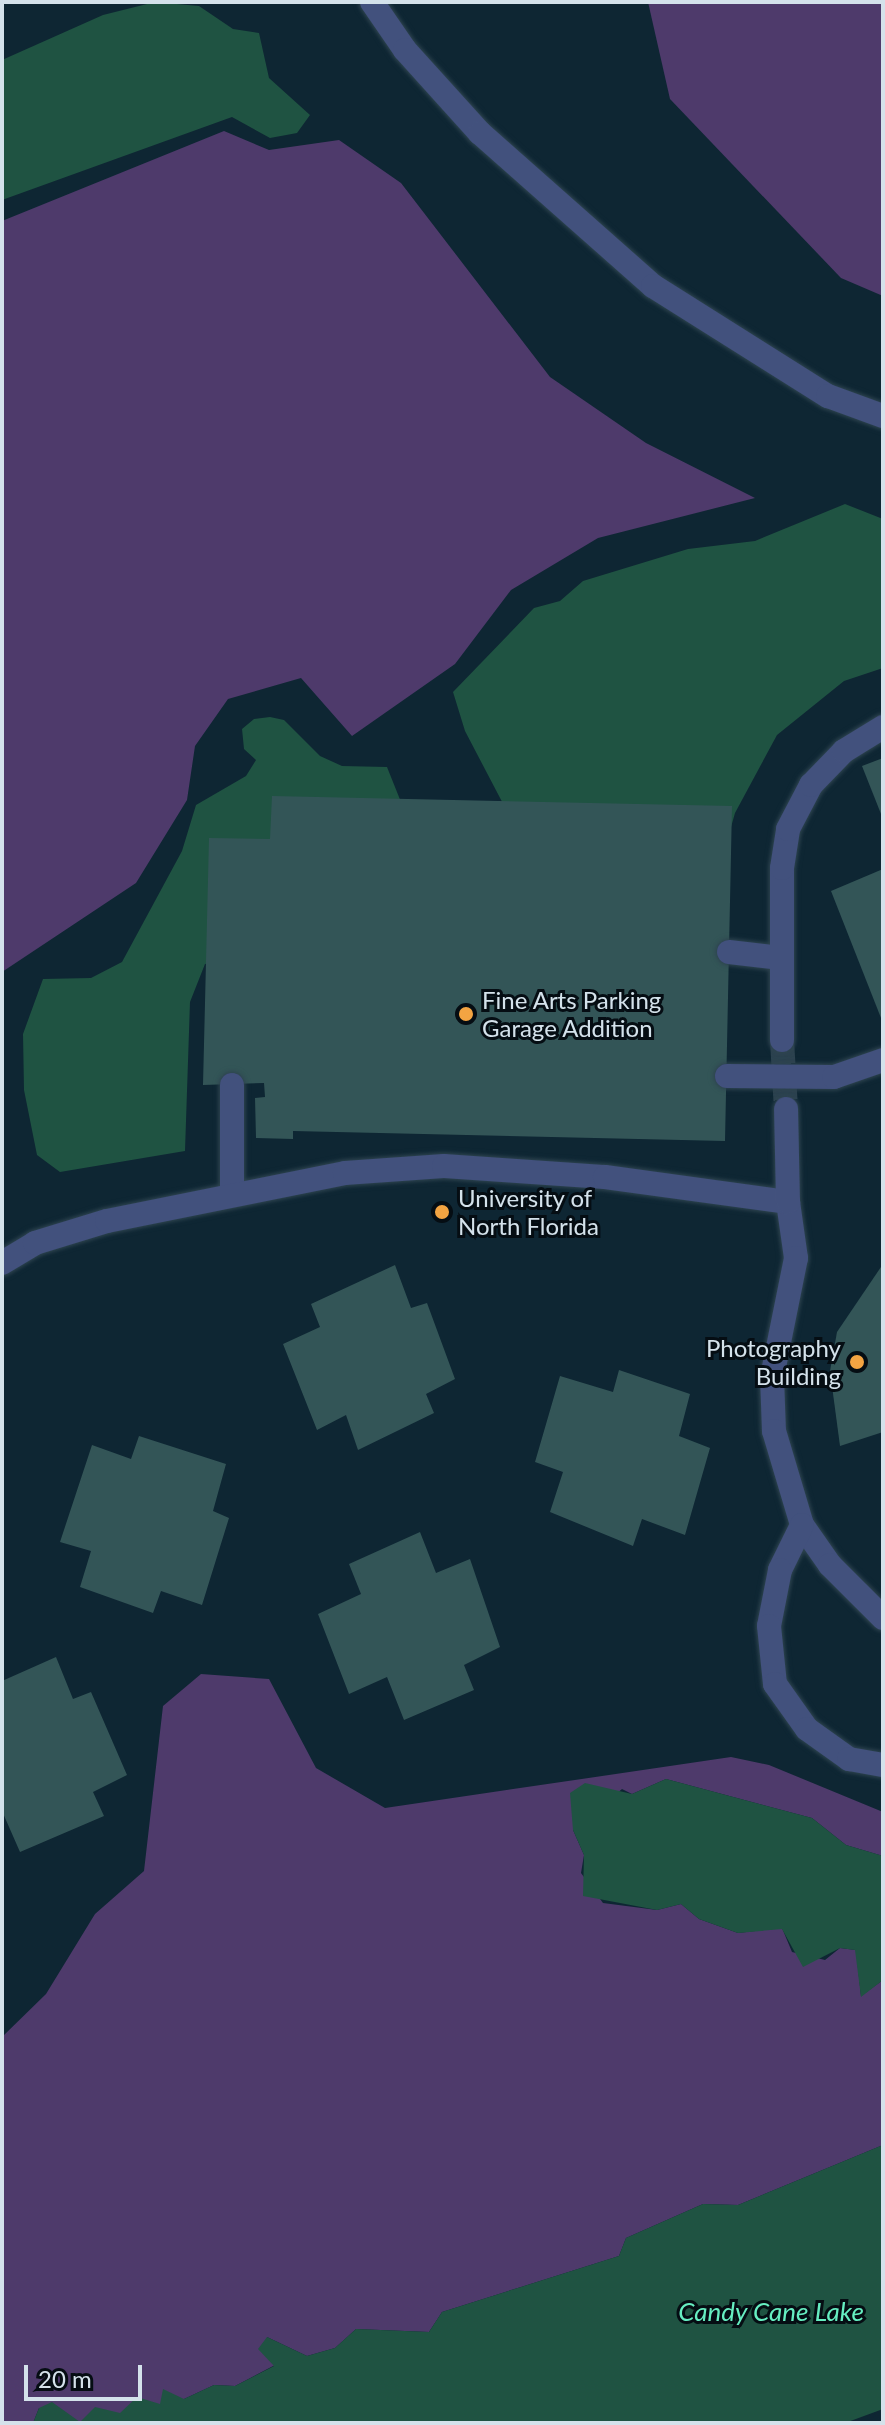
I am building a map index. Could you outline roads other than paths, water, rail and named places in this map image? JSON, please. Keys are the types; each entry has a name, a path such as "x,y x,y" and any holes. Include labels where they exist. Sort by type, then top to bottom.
{"street":[{"path":"372,2 405,50 480,133 653,286 828,396 883,416"},
{"path":"782,1040 782,868 800,803 844,751 883,727"},
{"path":"729,952 781,958"},
{"path":"727,1076 834,1077 883,1060"},
{"path":"232,1085 232,1191"},
{"path":"786,1109 788,1202 796,1258 793,1296 772,1377 774,1431 802,1525 830,1565 883,1618"},
{"path":"2,1263 78,1230 232,1191 345,1173 444,1166 605,1177 788,1202"},
{"path":"802,1525 780,1570 769,1626 775,1684 807,1729 849,1759 883,1765"}],"water":[{"path":"155,2 199,6 233,29 259,33 269,78 310,115 297,133 270,138 232,117 2,200 2,60 103,15"},
{"path":"845,504 883,519 883,668 844,681 777,735 735,813 718,873 557,907 465,731 453,692 534,608 560,601 583,581 688,549 755,541"},
{"path":"270,717 284,720 320,756 342,766 387,767 401,802 282,958 205,964 190,1002 185,1151 60,1172 37,1155 24,1090 23,1034 43,979 91,978 122,962 182,851 196,805 246,776 256,760 244,749 242,729 254,719"},
{"path":"666,1779 812,1818 846,1845 883,1856 883,1980 861,1997 855,1950 840,1948 803,1967 782,1929 738,1933 699,1919 681,1904 657,1910 583,1896 584,1855 573,1830 570,1793 585,1783 632,1794"},
{"name":"Candy Cane Lake","path":"883,2145 883,2409 845,2423 33,2423 39,2408 52,2402 80,2422 95,2407 120,2413 137,2397 160,2404 163,2389 184,2399 214,2385 235,2386 274,2366 258,2349 267,2337 307,2356 335,2348 356,2329 429,2332 442,2312 619,2256 626,2238 703,2204 738,2205"}],"tunnel":[{"path":"782,1040 786,1109"}],"place":[{"name":"Fine Arts Parking Garage Addition","path":"466,1014"},
{"name":"University of North Florida","path":"442,1212"},
{"name":"Photography Building","path":"857,1362"}]}
